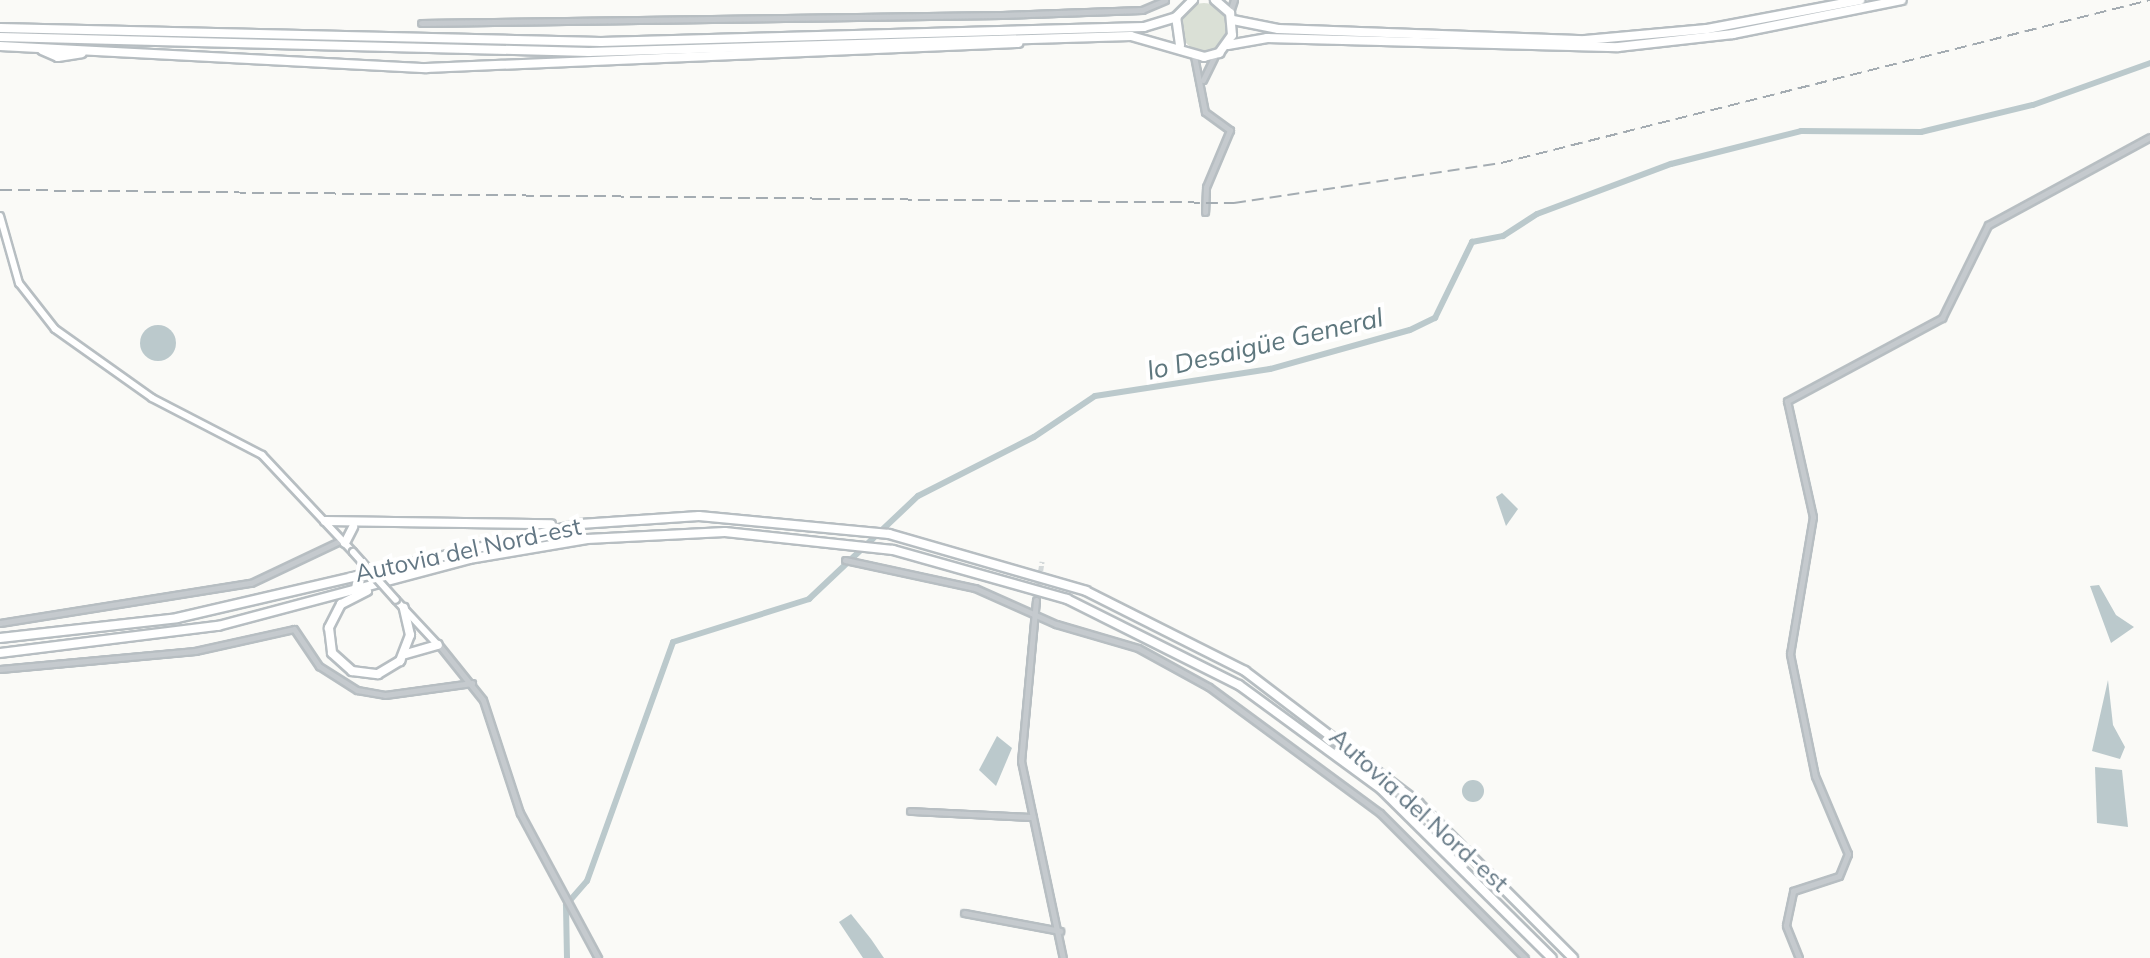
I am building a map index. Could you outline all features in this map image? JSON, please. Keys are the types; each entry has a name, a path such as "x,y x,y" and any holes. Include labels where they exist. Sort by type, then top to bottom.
{"highway":[{"path":"1218,1 1231,16 1278,29 1573,40 1707,29 1860,0"},
{"path":"0,37 604,52 1097,36 1180,45 1193,55 1219,53 1228,45 1267,38 1607,48 1733,34 1902,0"},
{"path":"0,28 585,42 1144,27 1176,17 1190,1"},
{"path":"1228,45 1231,16"},
{"path":"1176,17 1180,45"},
{"path":"0,46 25,47 58,57 95,51 426,68 1097,36"},
{"name":"Autovia del Nord-est","path":"0,638 177,618 580,524 699,516 889,534 1086,591 1245,671 1408,793 1573,958"},
{"path":"325,521 357,525 580,524"},
{"path":"343,541 357,525"},
{"name":"Autovia del Nord-est","path":"0,653 218,626 553,543 725,532 855,543 1067,599 1228,677 1381,789 1552,958"},
{"path":"438,645 405,655 378,674 344,666 328,640 335,612 359,593 553,543"},
{"path":"404,608 405,655"}],"street":[{"path":"421,23 1002,15 1142,10 1165,0"},
{"path":"1231,16 1234,0"},
{"path":"1203,81 1219,53"},
{"path":"1193,55 1203,81 1207,115 1230,130 1205,212"},
{"path":"1799,958 1786,925 1793,891 1839,876 1848,854 1815,776 1789,650 1813,517 1787,401 1944,316 1977,241 1996,219 2150,137"},
{"path":"0,216 19,283 55,329 152,398 262,455 472,683 520,813 573,904 598,958"},
{"path":"0,623 251,583 343,541"},
{"path":"845,560 966,585 1032,615 1144,651 1264,721 1412,841 1525,958"},
{"path":"1036,600 1032,615 1021,761 1060,931 1063,958"},
{"path":"0,669 195,651 292,629 304,634 326,672 357,690 385,695 472,683"},
{"path":"910,811 1033,817"},
{"path":"964,913 1060,931"}],"shaded area":[{"path":"1204,3 1213,4 1221,10 1227,18 1227,36 1221,44 1213,50 1204,51 1195,50 1187,44 1181,36 1180,27 1181,18 1187,10 1195,4"},
{"path":"158,325 170,331 176,343 170,355 158,361 146,355 140,343 146,331"},
{"path":"1502,493 1518,509 1506,526 1496,497"},
{"path":"2099,585 2116,615 2134,627 2111,643 2090,586"},
{"path":"2108,680 2113,725 2125,747 2120,759 2092,751"},
{"path":"997,736 1012,748 996,786 979,770"},
{"path":"2095,767 2122,770 2128,827 2097,823"},
{"path":"1473,780 1481,783 1484,791 1481,799 1473,802 1465,799 1462,791 1465,783"},
{"path":"851,914 884,958 863,958 839,922"}],"waterway":[{"name":"lo Desaigüe General","path":"567,958 566,905 587,881 673,642 809,599 918,496 1034,437 1095,396 1270,369 1410,330 1435,318 1472,242 1503,236 1537,214 1671,164 1801,131 1921,132 2033,105 2150,63"}],"tunnel":[{"path":"1036,600 1042,561"}],"railway":[{"path":"0,190 1234,203 1501,163 2150,0"}]}
